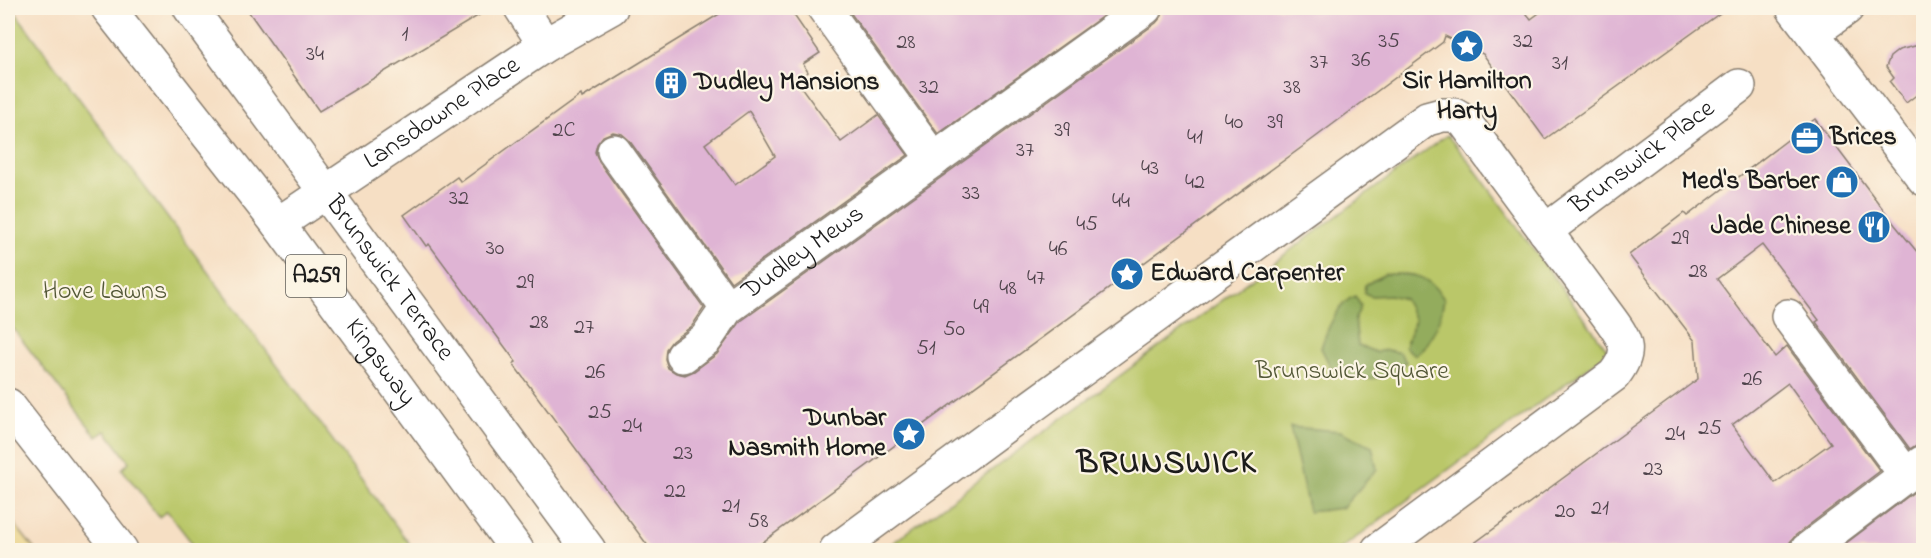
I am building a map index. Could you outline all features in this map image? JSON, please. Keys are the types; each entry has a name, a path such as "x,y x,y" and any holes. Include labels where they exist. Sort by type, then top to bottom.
{"street":[{"name":"Kingsway","path":"108,8 278,224 517,550"},
{"name":"Brunswick Terrace","path":"190,8 589,550"},
{"path":"521,8 545,45"},
{"name":"Lansdowne Place","path":"278,224 545,45 611,8"},
{"path":"824,8 934,160"},
{"name":"Dudley Mews","path":"683,356 706,339 727,308 1145,8"},
{"path":"1847,8 1803,20 1923,179"},
{"name":"Brunswick Place","path":"1545,231 1739,86"},
{"path":"836,550 1427,119 1454,115 1464,121 1624,338 1627,351 1614,375 1378,550"},
{"path":"614,151 727,308"},
{"path":"1788,316 1915,468 1807,550"},
{"path":"8,405 121,550"}],"green space":[{"name":"Hove Lawns","path":"8,8 12,8 414,550 185,550 192,543 167,511 159,517 122,469 129,462 106,431 97,437 8,322"},
{"name":"Brunswick Square","path":"1447,135 1471,164 1609,352 1339,550 883,550"},
{"path":"1385,274 1419,277 1432,284 1444,299 1435,330 1415,355 1405,347 1415,320 1404,299 1390,295 1372,296 1364,293 1365,285"},
{"path":"1355,296 1361,306 1355,319 1358,345 1375,352 1387,350 1400,353 1406,362 1395,371 1382,377 1360,378 1331,368 1321,348 1329,326 1338,311 1343,304"},
{"path":"1290,427 1340,431 1372,446 1377,469 1342,508 1309,512"}],"sand":[{"path":"9,517 35,550 8,550"}],"building":[{"path":"246,8 491,8 319,111"},
{"path":"729,8 789,8 820,53 803,64 808,72 796,80 841,142 878,115 908,155 731,282 629,140 622,134 613,132 603,136 595,152 599,162 704,308 692,326 672,341 666,349 665,359 668,368 685,375 717,354 741,321 1156,23 1162,16 1164,8 1522,8 1531,19 1546,8 1727,8 1545,139 1483,54 1445,36 1443,42 1309,142 752,550 651,550 513,364 516,362 429,244 426,246 404,215 457,177 461,182 581,95 582,98","holes":["749,111 775,156 735,185 705,144"]},
{"path":"847,8 1114,8 938,134"},
{"path":"1923,44 1923,90 1906,103 1890,82 1894,78 1886,67 1890,57 1899,50"},
{"path":"1815,119 1923,259 1923,441 1910,449 1816,322 1819,320 1762,245 1717,279 1775,357 1787,346 1880,471 1796,535 1790,542 1789,550 1465,550 1698,379 1695,341 1629,255 1684,213 1687,216","holes":["1788,383 1831,443 1775,483 1732,425"]},
{"path":"1914,492 1923,504 1923,550 1837,550"}],"place":[{"name":"Sir Hamilton Harty","path":"1467,46"},
{"name":"Dudley Mansions","path":"671,83"},
{"name":"Brices","path":"1807,138"},
{"name":"Med's Barber","path":"1842,182"},
{"name":"Jade Chinese","path":"1874,227"},
{"name":"Edward Carpenter","path":"1127,274"},
{"name":"Dunbar Nasmith Home","path":"909,434"}],"district":[{"name":"BRUNSWICK","path":"1167,464"}]}
